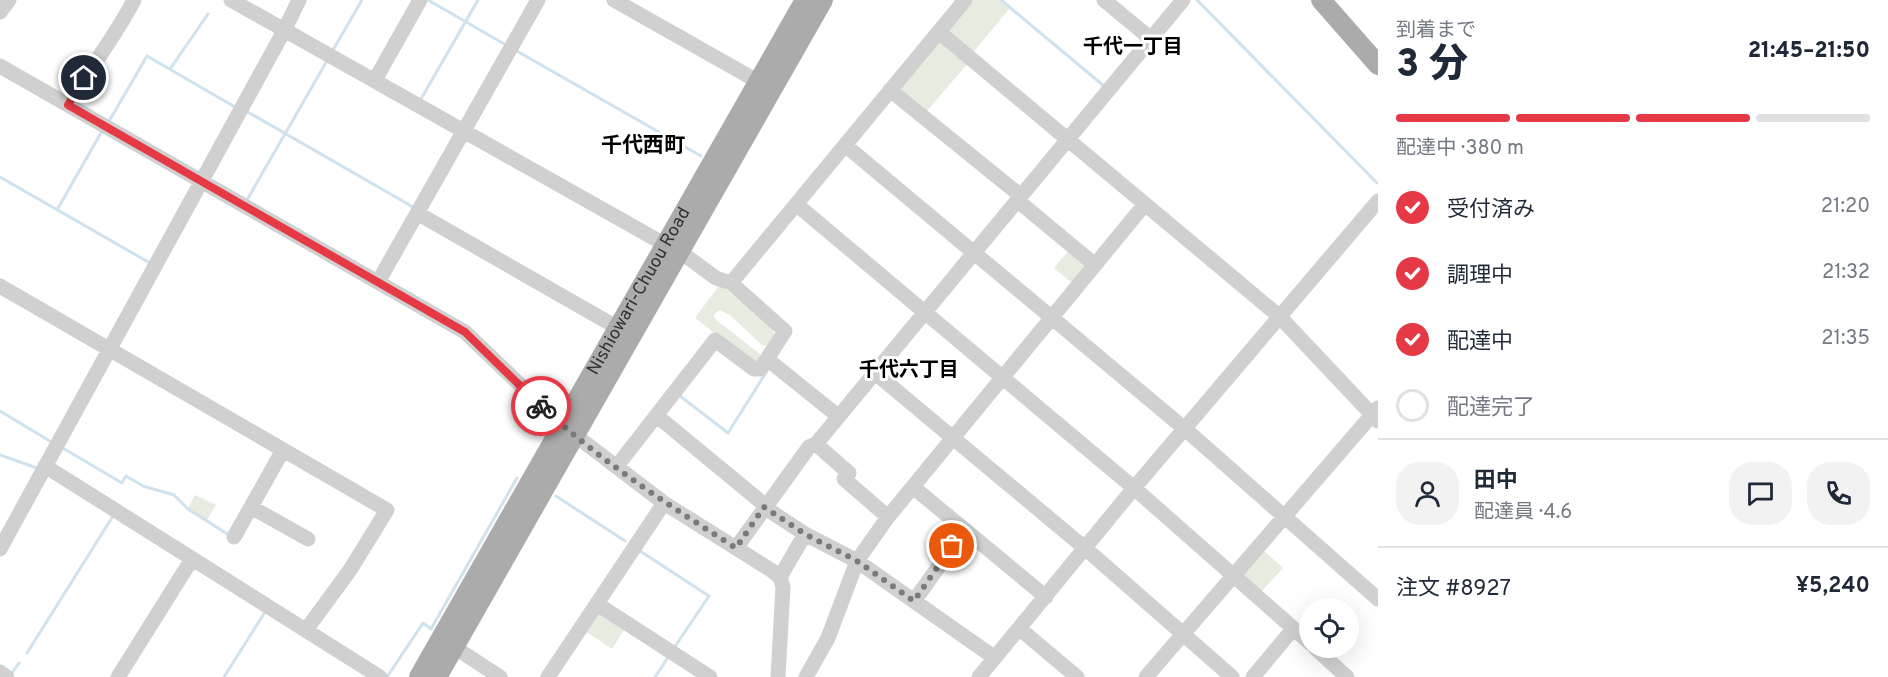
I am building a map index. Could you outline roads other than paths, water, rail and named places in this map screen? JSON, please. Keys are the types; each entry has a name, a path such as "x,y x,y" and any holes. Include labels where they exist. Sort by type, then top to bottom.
{"main road":[{"name":"Nishiowari-Chuou Road","path":"437,677 568,430 618,328 672,248 805,0"},
{"name":"Nishiowari-Chuou Road","path":"419,677 568,430 672,248 823,0"},
{"path":"1321,0 1378,65"}],"street":[{"path":"0,12 9,0"},
{"path":"68,105 91,66 122,24 134,0"},
{"path":"231,0 672,248 716,278 731,283 785,331 760,369 754,369 715,340 617,466"},
{"path":"0,549 299,0"},
{"path":"375,80 420,0"},
{"path":"378,282 538,0"},
{"path":"614,0 759,82"},
{"path":"731,283 965,0"},
{"path":"1104,0 1151,39"},
{"path":"736,548 809,447 816,444 1183,0"},
{"path":"939,32 1279,316 1376,415 1284,516 1146,677"},
{"path":"0,66 465,332 568,430 664,502 780,577 783,587 778,677"},
{"path":"890,90 1095,265"},
{"path":"845,145 1185,429 1378,599"},
{"path":"979,677 1279,316 1378,201"},
{"path":"796,204 1134,489 1299,634"},
{"path":"806,677 828,638 857,561 888,517 1145,204"},
{"path":"417,213 618,328"},
{"path":"0,286 387,510 350,570 306,630"},
{"path":"767,359 838,416"},
{"path":"874,372 1086,549 1232,677"},
{"path":"657,416 765,507 805,534 857,561 995,658"},
{"path":"816,444 849,473 844,479 888,517"},
{"path":"234,537 283,450"},
{"path":"45,466 380,677"},
{"path":"913,487 1046,597"},
{"path":"548,677 664,502"},
{"path":"251,507 308,539"},
{"path":"914,601 928,578 965,530"},
{"path":"780,577 805,534"},
{"path":"118,677 192,559"},
{"path":"597,604 710,677"},
{"path":"1020,629 1077,677"},
{"path":"1253,677 1293,629"},
{"path":"454,647 500,677"},
{"path":"1326,658 1347,677"},
{"path":"0,672 8,677"}],"waterway":[{"path":"333,50 362,0"},
{"path":"428,0 506,45"},
{"path":"421,99 478,0"},
{"path":"1001,0 1105,85"},
{"path":"1197,0 1377,183"},
{"path":"170,69 208,14"},
{"path":"515,50 701,156"},
{"path":"108,123 147,56 235,107"},
{"path":"247,200 328,59"},
{"path":"246,111 413,207"},
{"path":"57,210 102,131"},
{"path":"0,177 150,263"},
{"path":"680,396 728,433 767,371"},
{"path":"0,411 53,443"},
{"path":"61,447 122,483 126,476 143,486 174,495 188,509 229,535"},
{"path":"0,455 37,468"},
{"path":"387,677 423,623 431,629 517,478"},
{"path":"556,496 625,541"},
{"path":"27,653 113,516"},
{"path":"640,551 709,596 674,648"},
{"path":"224,677 265,612"},
{"path":"655,677 669,656"},
{"path":"12,673 19,663"}],"district":[{"name":"千代一丁目","path":"1133,48"},
{"name":"千代西町","path":"643,146"},
{"name":"千代六丁目","path":"909,371"}]}
